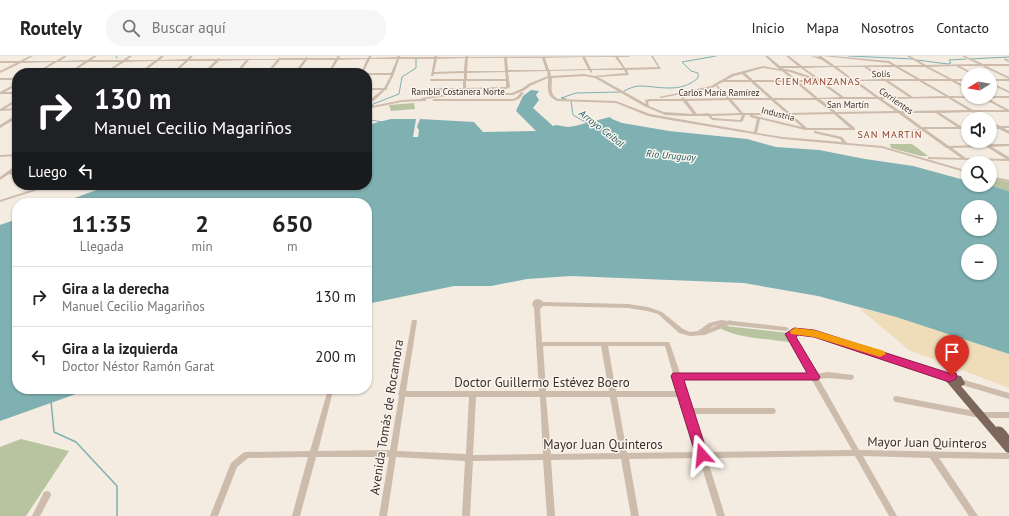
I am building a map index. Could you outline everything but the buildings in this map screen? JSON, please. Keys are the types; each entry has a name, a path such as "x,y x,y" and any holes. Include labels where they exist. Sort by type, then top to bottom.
{"main road":[{"path":"956,382 1009,449"},
{"path":"983,415 1009,441"}],"street":[{"path":"0,72 32,56"},
{"path":"45,68 66,56"},
{"path":"77,68 96,56"},
{"path":"113,68 132,56"},
{"path":"147,68 163,56"},
{"path":"179,68 192,56"},
{"path":"209,68 222,56"},
{"path":"240,68 251,56"},
{"path":"271,68 281,56"},
{"path":"543,56 550,80 550,94 552,97 566,101 616,102 649,115 691,121"},
{"path":"583,56 593,76 658,114 676,119 783,138 882,147 961,170"},
{"path":"436,98 463,94 513,94 529,85 577,75 601,76 628,74 616,56"},
{"path":"0,62 157,61 339,57 427,58 630,56"},
{"path":"433,73 660,68 652,56"},
{"path":"787,56 843,98"},
{"path":"811,56 881,60 891,63 973,112"},
{"name":"Corrientes","path":"819,56 825,58 833,66 961,156"},
{"path":"908,56 961,85"},
{"path":"332,68 339,57"},
{"path":"364,68 370,57"},
{"path":"372,100 386,89 399,57"},
{"path":"429,99 429,89 436,57"},
{"path":"462,100 467,57"},
{"path":"429,89 507,88 505,57"},
{"path":"759,68 767,57 835,113"},
{"path":"965,57 1009,79"},
{"path":"300,68 309,58"},
{"path":"302,68 309,58"},
{"path":"1005,60 1009,61"},
{"path":"858,62 914,98"},
{"path":"956,65 962,68"},
{"path":"648,105 646,101 717,86 733,75 759,68 1009,65"},
{"path":"781,68 821,81"},
{"path":"744,73 806,129"},
{"path":"372,74 393,74"},
{"path":"0,79 12,79"},
{"path":"997,80 1009,79"},
{"path":"431,80 507,80"},
{"path":"493,80 493,89"},
{"path":"528,86 543,84 550,80"},
{"name":"Solís","path":"723,81 961,80"},
{"path":"997,85 1009,92"},
{"path":"708,114 712,119 741,121 745,114 729,100 717,86"},
{"path":"0,93 12,87"},
{"path":"372,89 386,89"},
{"path":"0,93 12,93"},
{"name":"Rambla Costanera Norte","path":"372,107 436,98 462,100 513,100 518,98 522,93"},
{"path":"680,93 695,114"},
{"path":"627,96 663,113 683,116"},
{"name":"Carlos María Ramírez","path":"997,97 1009,97"},
{"name":"Carlos María Ramírez","path":"650,100 961,98"},
{"path":"0,110 12,103"},
{"path":"996,104 1009,111"},
{"path":"0,110 12,109"},
{"name":"San Martín","path":"973,112 1009,111"},
{"path":"937,112 961,127"},
{"name":"San Martín","path":"670,119 695,114 961,112"},
{"name":"San Martín","path":"663,113 683,116 691,121"},
{"name":"Industria","path":"806,129 854,129 835,113"},
{"name":"Industria","path":"745,114 841,138 845,143"},
{"path":"756,132 759,118"},
{"path":"0,127 12,119"},
{"path":"997,126 1009,133"},
{"path":"1000,128 1009,127"},
{"path":"902,131 961,128"},
{"path":"821,129 820,131 825,134"},
{"path":"997,146 1009,145"},
{"path":"947,147 961,147"},
{"path":"992,148 1009,160"},
{"path":"0,156 12,155"},
{"path":"923,158 961,158"},
{"path":"997,159 1009,160"},
{"path":"0,178 12,170"},
{"path":"997,179 1008,181 1008,175"},
{"path":"0,201 35,190"},
{"path":"551,516 539,344 539,305 628,306 648,308 660,313 681,331 690,334 699,334 716,330 730,322 775,328 789,332 814,333 923,368 956,382 1009,396"},
{"name":"Avenida Tomás de Rocamora","path":"383,516 391,455 414,321"},
{"path":"789,332 893,516"},
{"path":"539,344 667,344 721,516"},
{"path":"604,344 635,516"},
{"path":"677,376 851,377"},
{"name":"Doctor Guillermo Estévez Boero","path":"401,394 682,394"},
{"path":"466,516 474,394"},
{"path":"296,516 329,395"},
{"path":"896,399 983,415 1009,415"},
{"path":"688,411 773,411"},
{"name":"Mayor Juan Quinteros","path":"214,516 234,465 246,455 391,455 469,458 858,453 1009,456"},
{"path":"932,454 974,516"},
{"path":"36,516 47,495"}],"green space":[{"path":"414,103 415,109 391,111 389,105"},
{"path":"890,144 912,144 928,156 921,156 891,148"},
{"path":"997,179 1009,182 1009,191 997,187"},
{"path":"716,325 788,333 789,342 761,339 731,333"},
{"path":"21,439 69,451 26,516 0,516 0,447"}],"sand":[{"path":"859,308 896,317 1009,354 1009,388 909,350"}],"water":[{"name":"Río Uruguay","path":"531,90 539,91 536,95 539,100 533,108 553,126 575,126 610,117 622,123 669,131 747,139 776,147 819,150 913,166 961,179 961,192 997,192 997,187 1009,191 1009,354 896,317 818,296 744,283 571,276 527,279 491,286 454,286 372,303 372,198 75,198 96,190 372,190 372,124 391,119 416,119 413,137 418,137 419,130 417,127 420,119 474,122 483,132 536,131 516,111 523,96"},
{"path":"12,221 12,394 76,394 0,421 0,225"}],"waterway":[{"name":"Arroyo Ceibal","path":"624,91 637,86 669,88 684,86 698,78 698,73 691,71 682,62 716,56"},
{"path":"849,56 913,59"},
{"path":"970,59 1009,57"},
{"path":"372,107 373,104 399,94 402,77 416,68 416,59"},
{"path":"917,60 948,64 951,63 949,60 966,59"},
{"name":"Arroyo Ceibal","path":"566,99 561,98 576,93 621,92"},
{"name":"Arroyo Ceibal","path":"571,101 573,115 587,123"},
{"path":"372,120 382,122"},
{"path":"51,401 54,432 76,442 117,486 117,516"}],"slow traffic":[{"path":"795,331 814,333 880,354"}],"district":[{"name":"CIEN MANZANAS","path":"818,81"},
{"name":"SAN MARTIN","path":"890,134"}],"route":[{"path":"702,455 677,376 814,377 790,334 794,334 794,331 814,333 938,372 949,378 952,376"}]}
